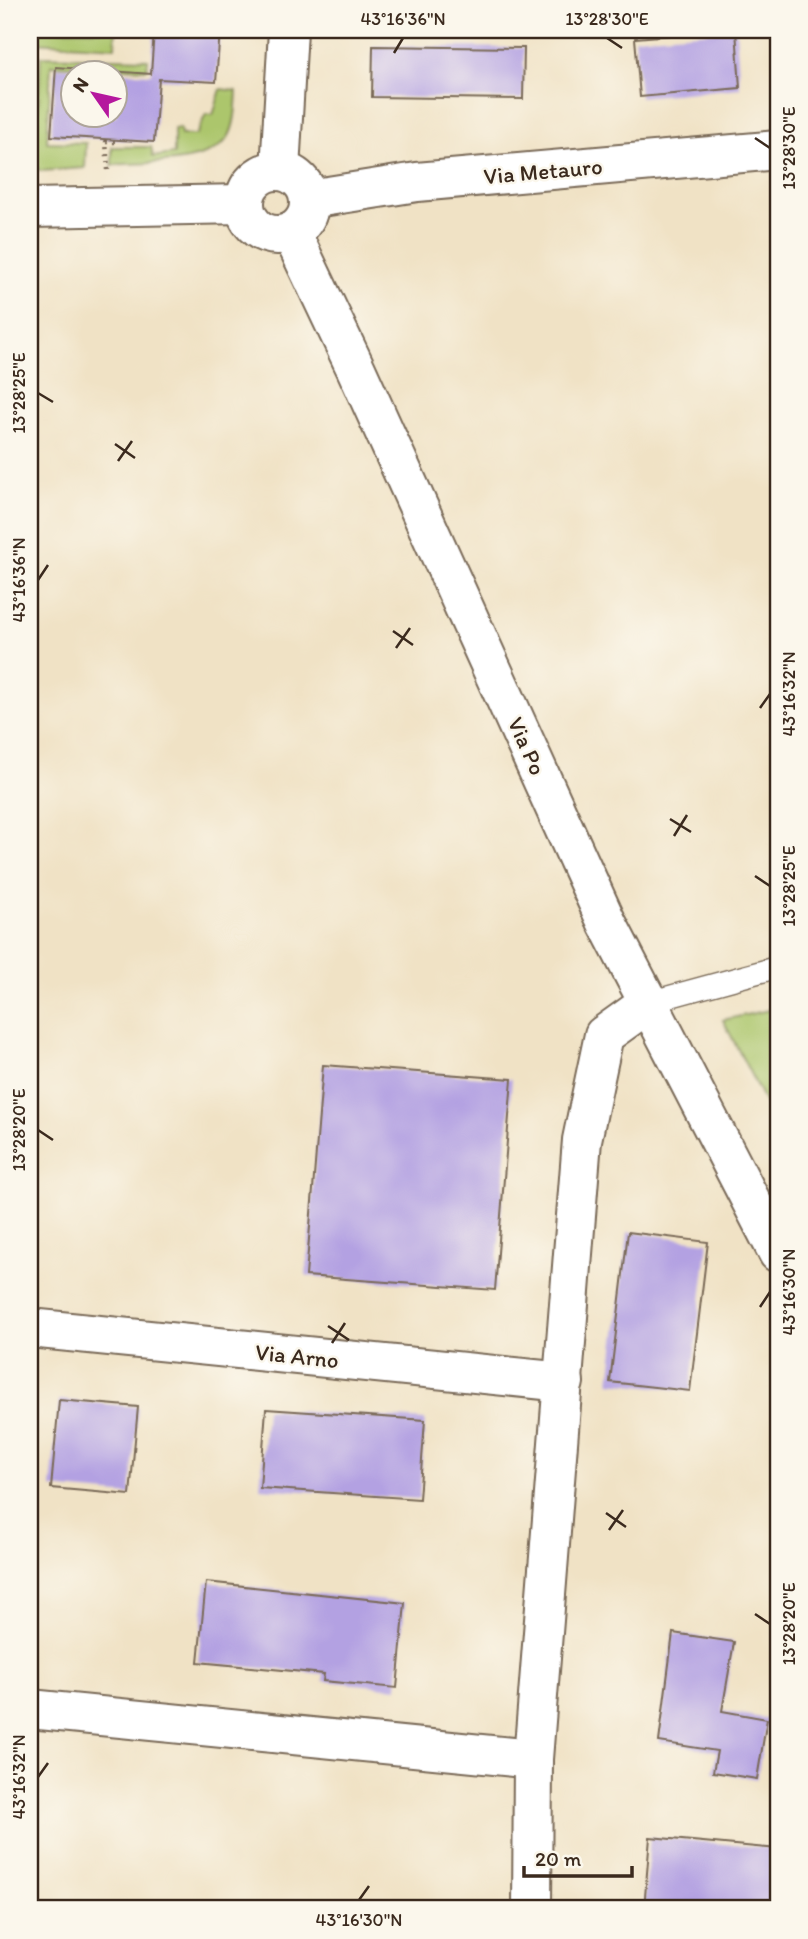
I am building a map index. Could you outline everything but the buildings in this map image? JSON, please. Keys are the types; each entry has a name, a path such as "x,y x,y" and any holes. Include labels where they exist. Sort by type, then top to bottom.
{"street":[{"path":"280,170 288,30"},
{"name":"Via Metauro","path":"309,199 417,182 778,150"},
{"path":"280,170 299,179 309,199 306,219 291,232 281,236 260,231 251,224 244,204 251,183 269,171 280,170"},
{"path":"30,208 244,204"},
{"name":"Via Po","path":"291,232 356,369 607,923 778,1253"},
{"path":"532,1909 533,1759 565,1382 582,1140 604,1035 650,1002"},
{"name":"Via Arno","path":"30,1328 565,1382"},
{"path":"30,1709 533,1759"}],"lane":[{"path":"650,1002 778,967"}],"path":[{"path":"30,30 30,37"},
{"path":"107,166 107,142 117,140"}],"green space":[{"path":"35,30 116,30 115,47 34,42"},
{"path":"41,56 148,59 147,69 130,68 130,60 60,60 60,65 51,65 47,142 86,143 85,168 41,171 35,167"},
{"path":"221,89 237,91 233,124 222,145 194,158 112,165 112,147 151,147 153,157 174,154 174,129 180,128 181,135 196,135 206,114 213,115"},
{"path":"778,1008 778,1128 723,1020"}]}
